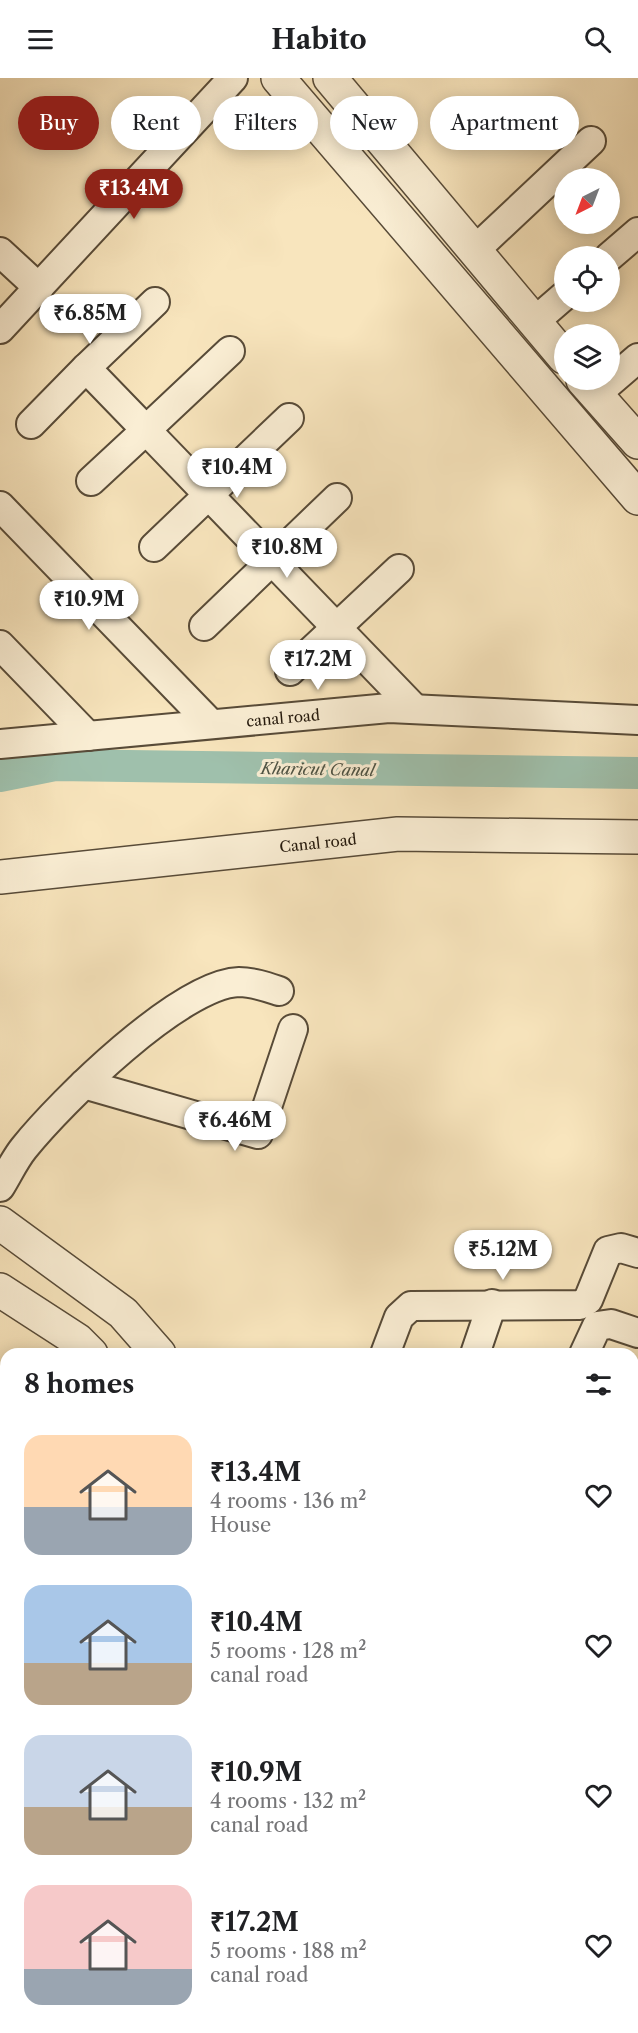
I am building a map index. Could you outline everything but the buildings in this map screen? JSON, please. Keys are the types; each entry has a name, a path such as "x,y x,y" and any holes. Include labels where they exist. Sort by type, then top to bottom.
{"street":[{"path":"0,329 234,78"},
{"path":"278,78 638,498"},
{"path":"330,78 554,345"},
{"path":"474,251 591,141"},
{"path":"620,248 638,232"},
{"path":"0,252 39,288"},
{"path":"31,424 154,303"},
{"path":"534,322 554,305"},
{"path":"91,481 230,351"},
{"path":"620,369 638,358"},
{"path":"86,368 415,709"},
{"path":"593,390 638,442"},
{"path":"154,547 289,418"},
{"path":"204,626 337,498"},
{"path":"0,506 211,724"},
{"path":"290,671 399,569"},
{"path":"0,645 88,736"},
{"name":"canal road","path":"0,744 389,708 638,720"},
{"name":"Canal road","path":"0,877 398,834 638,837"},
{"path":"0,1187 22,1150 84,1084 157,1022 218,987 239,982 279,991"},
{"path":"84,1084 258,1134 293,1029"},
{"path":"0,1223 123,1313 154,1348"},
{"path":"387,1348 399,1317 411,1306 579,1305 588,1300 608,1251 621,1248 638,1253"},
{"path":"0,1290 77,1340 85,1348"},
{"path":"477,1348 492,1304"},
{"path":"587,1348 597,1326 611,1324 638,1332"}],"waterway":[{"name":"Kharicut Canal","path":"0,776 55,765 638,773"}]}
